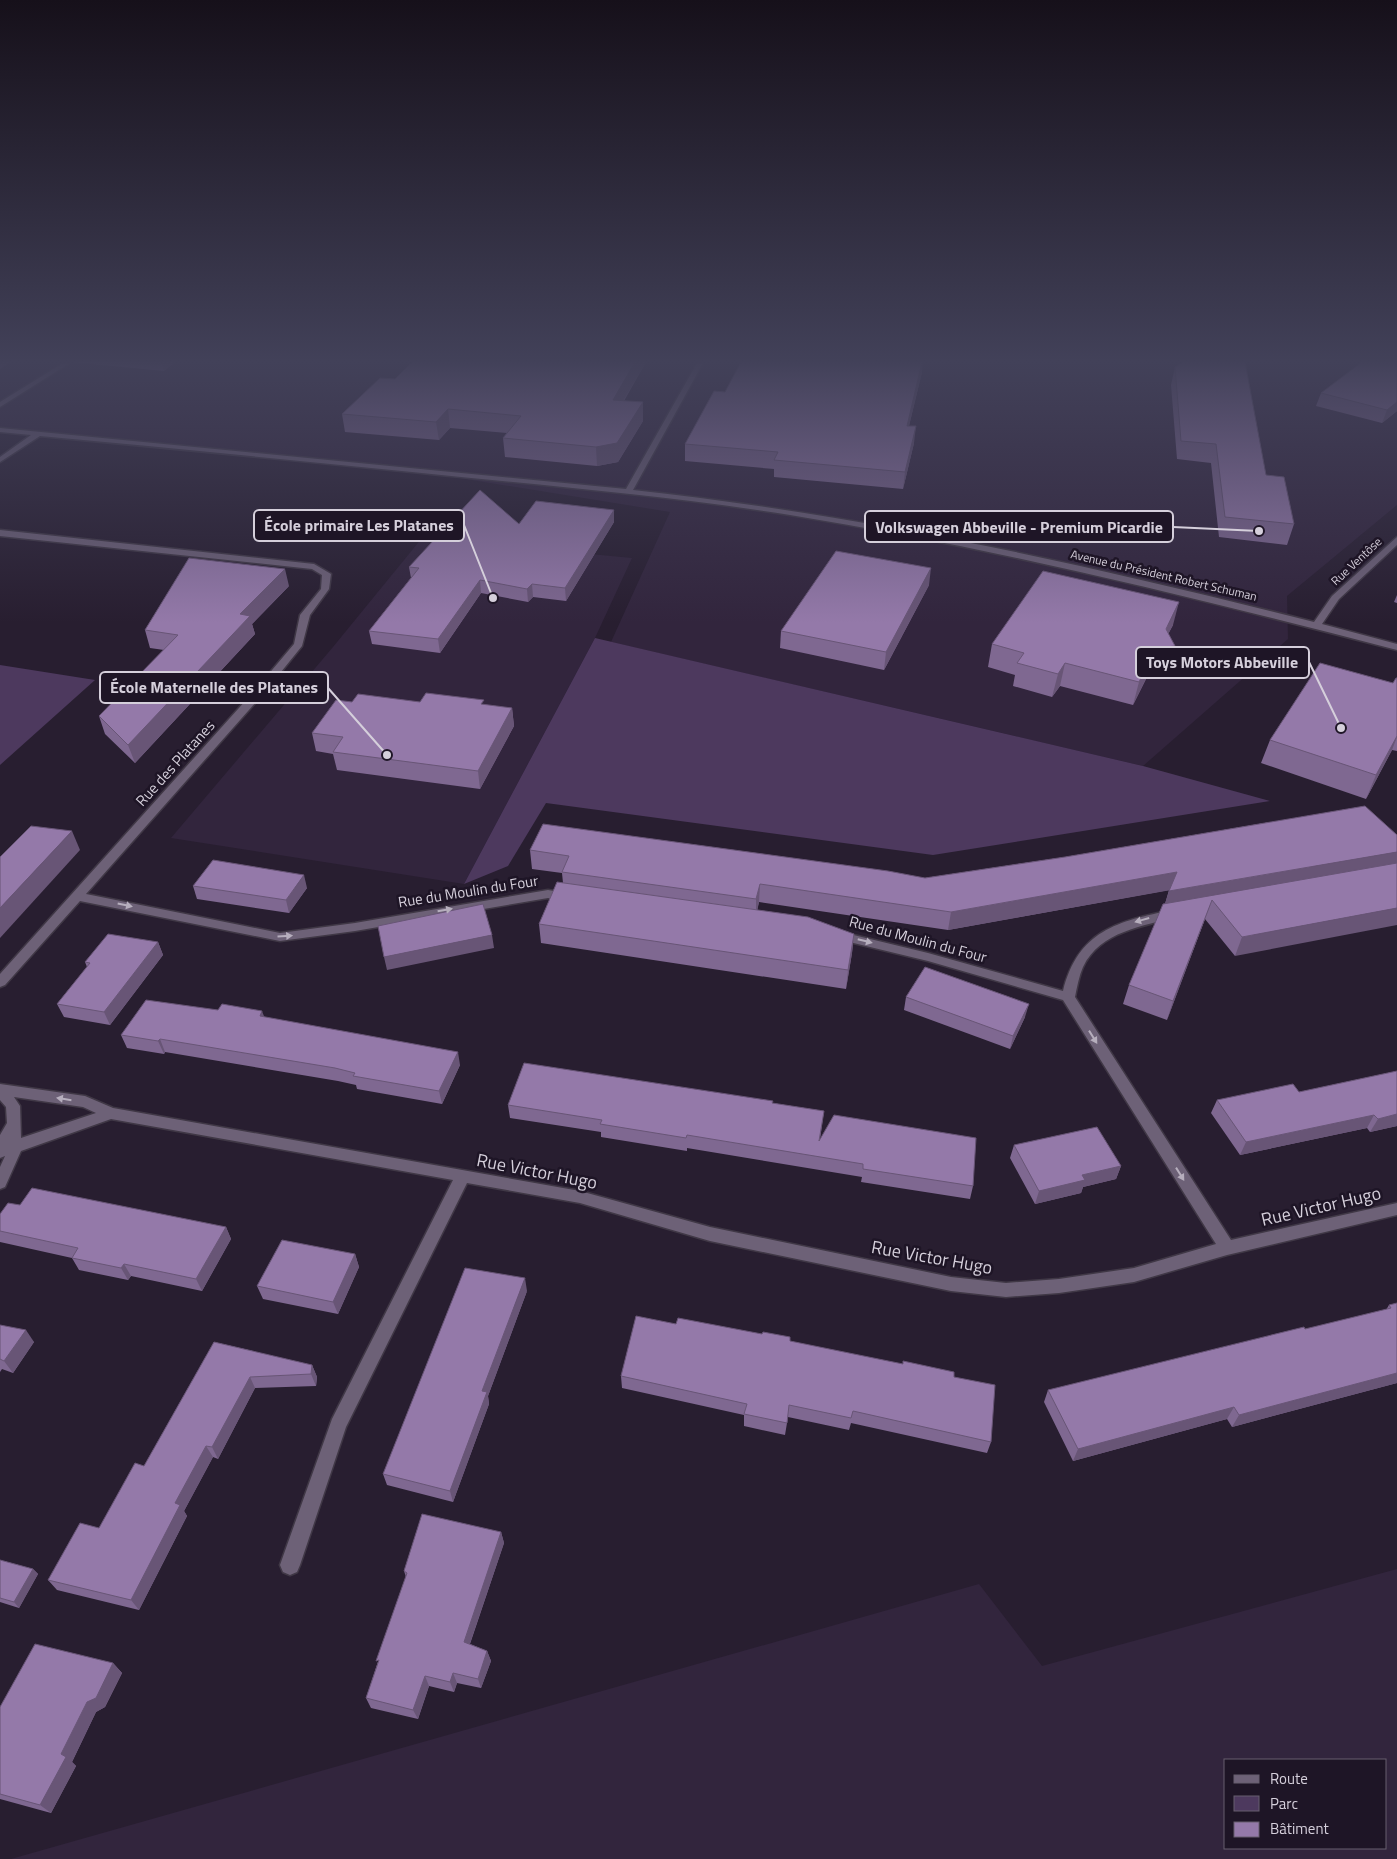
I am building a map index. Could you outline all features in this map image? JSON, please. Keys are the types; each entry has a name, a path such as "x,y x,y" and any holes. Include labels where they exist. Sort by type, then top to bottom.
{"street":[{"path":"0,460 15,450"},
{"name":"Avenue du Président Robert Schuman","path":"206,450 628,492 787,512 914,534 1157,585 1397,647"},
{"path":"628,492 651,450"},
{"name":"Rue des Platanes","path":"0,533 314,567 327,574 325,588 305,614 299,644 260,691 0,982"},
{"name":"Rue Ventôse","path":"1316,625 1335,598 1397,540"},
{"name":"Rue du Moulin du Four","path":"77,896 280,937 548,894 578,898"},
{"path":"1191,911 1142,919 1098,940 1078,964 1068,997 1227,1248"},
{"name":"Rue du Moulin du Four","path":"825,933 845,936 928,957 1068,997"},
{"name":"Rue Victor Hugo","path":"0,1089 85,1102 110,1113 580,1197 710,1234 952,1284 1006,1290 1059,1286 1134,1275 1227,1248 1397,1209"},
{"path":"0,1093 6,1096 13,1106 14,1123 5,1148 14,1153 0,1183"},
{"name":"Rue Victor Hugo","path":"5,1148 110,1113"},
{"name":"Rue Victor Hugo","path":"290,1565 338,1425 462,1176"}],"shaded area":[{"path":"180,450 1397,450 1397,505 1287,596 1288,639 1143,766 611,642 670,512 447,476"},
{"path":"422,538 632,558 595,638 464,884 171,838 333,647"},
{"path":"1397,1569 1397,1859 11,1859 979,1584 1042,1666"}],"green space":[{"path":"595,638 1143,766 1270,801 933,855 546,803 508,866 464,884"},
{"path":"0,665 95,680 0,765"}],"building":[{"path":"752,450 910,450 905,472 774,460 778,452"},
{"path":"1217,450 1261,450 1266,475 1284,477 1294,524 1225,517"},
{"path":"480,490 519,524 536,501 614,510 565,588 532,584 527,589 480,580 438,639 369,631 419,568 409,567"},
{"path":"836,551 931,568 886,652 781,631"},
{"path":"189,558 285,569 240,614 250,616 128,745 99,716 178,635 145,630"},
{"path":"1043,571 1179,602 1166,629 1175,646 1156,648 1139,682 1065,663 1058,674 1017,663 1024,653 992,644"},
{"path":"1320,663 1393,683 1397,678 1397,736 1376,775 1270,740"},
{"path":"426,693 484,700 481,704 512,708 478,771 333,752 343,737 312,733 336,700 352,702 358,694 420,702"},
{"path":"1365,806 1397,835 1397,852 1169,891 1177,872 951,912 760,884 756,899 562,872 569,856 530,850 543,824 888,871 925,878 1065,857"},
{"path":"31,826 72,831 0,908 0,857"},
{"path":"213,860 304,875 286,900 193,886"},
{"path":"1397,863 1397,908 1242,937 1212,900 1173,1001 1129,985 1163,904"},
{"path":"557,882 808,917 854,934 848,970 539,924"},
{"path":"483,904 492,935 384,957 378,926"},
{"path":"108,934 158,942 104,1012 57,1004 90,963 85,962"},
{"path":"925,967 1029,1004 1013,1036 906,997"},
{"path":"146,1000 218,1010 222,1004 262,1011 260,1016 458,1052 439,1091 353,1076 355,1073 335,1068 160,1039 158,1041 121,1035"},
{"path":"524,1063 773,1101 772,1103 824,1111 819,1141 834,1115 976,1138 973,1186 863,1169 863,1164 687,1135 686,1138 600,1124 602,1120 508,1105"},
{"path":"1397,1071 1397,1114 1378,1119 1374,1115 1246,1142 1217,1100 1293,1084 1299,1092"},
{"path":"1097,1127 1121,1166 1082,1175 1085,1180 1039,1191 1014,1145"},
{"path":"32,1188 226,1227 196,1279 124,1264 121,1268 72,1258 78,1248 0,1231 0,1214 8,1203 20,1205"},
{"path":"282,1240 355,1254 333,1302 257,1286"},
{"path":"465,1268 525,1278 482,1391 487,1392 450,1491 383,1474"},
{"path":"1397,1303 1397,1373 1239,1415 1234,1407 1078,1449 1048,1390 1304,1327 1305,1329 1391,1308 1389,1305"},
{"path":"636,1316 676,1324 678,1318 762,1334 763,1332 790,1337 790,1341 903,1364 903,1361 954,1372 954,1377 995,1385 991,1442 853,1411 851,1418 789,1405 787,1423 744,1414 747,1404 621,1376"},
{"path":"0,1325 26,1330 4,1361 0,1359"},
{"path":"214,1342 312,1365 311,1374 250,1377 212,1447 206,1446 175,1503 180,1505 131,1600 48,1580 80,1523 99,1528 135,1463 144,1466"},
{"path":"422,1514 501,1532 464,1642 487,1651 478,1679 453,1673 450,1682 425,1676 413,1710 366,1698 379,1660 376,1661 407,1573 404,1571"},
{"path":"0,1560 33,1569 14,1602 0,1598"},
{"path":"35,1644 113,1663 96,1698 87,1702 61,1754 66,1757 40,1805 0,1794 0,1707"}],"place":[{"name":"Volkswagen Abbeville - Premium Picardie","path":"1259,531"},
{"name":"École primaire Les Platanes","path":"493,598"},
{"name":"Toys Motors Abbeville","path":"1341,728"},
{"name":"École Maternelle des Platanes","path":"387,755"}]}
